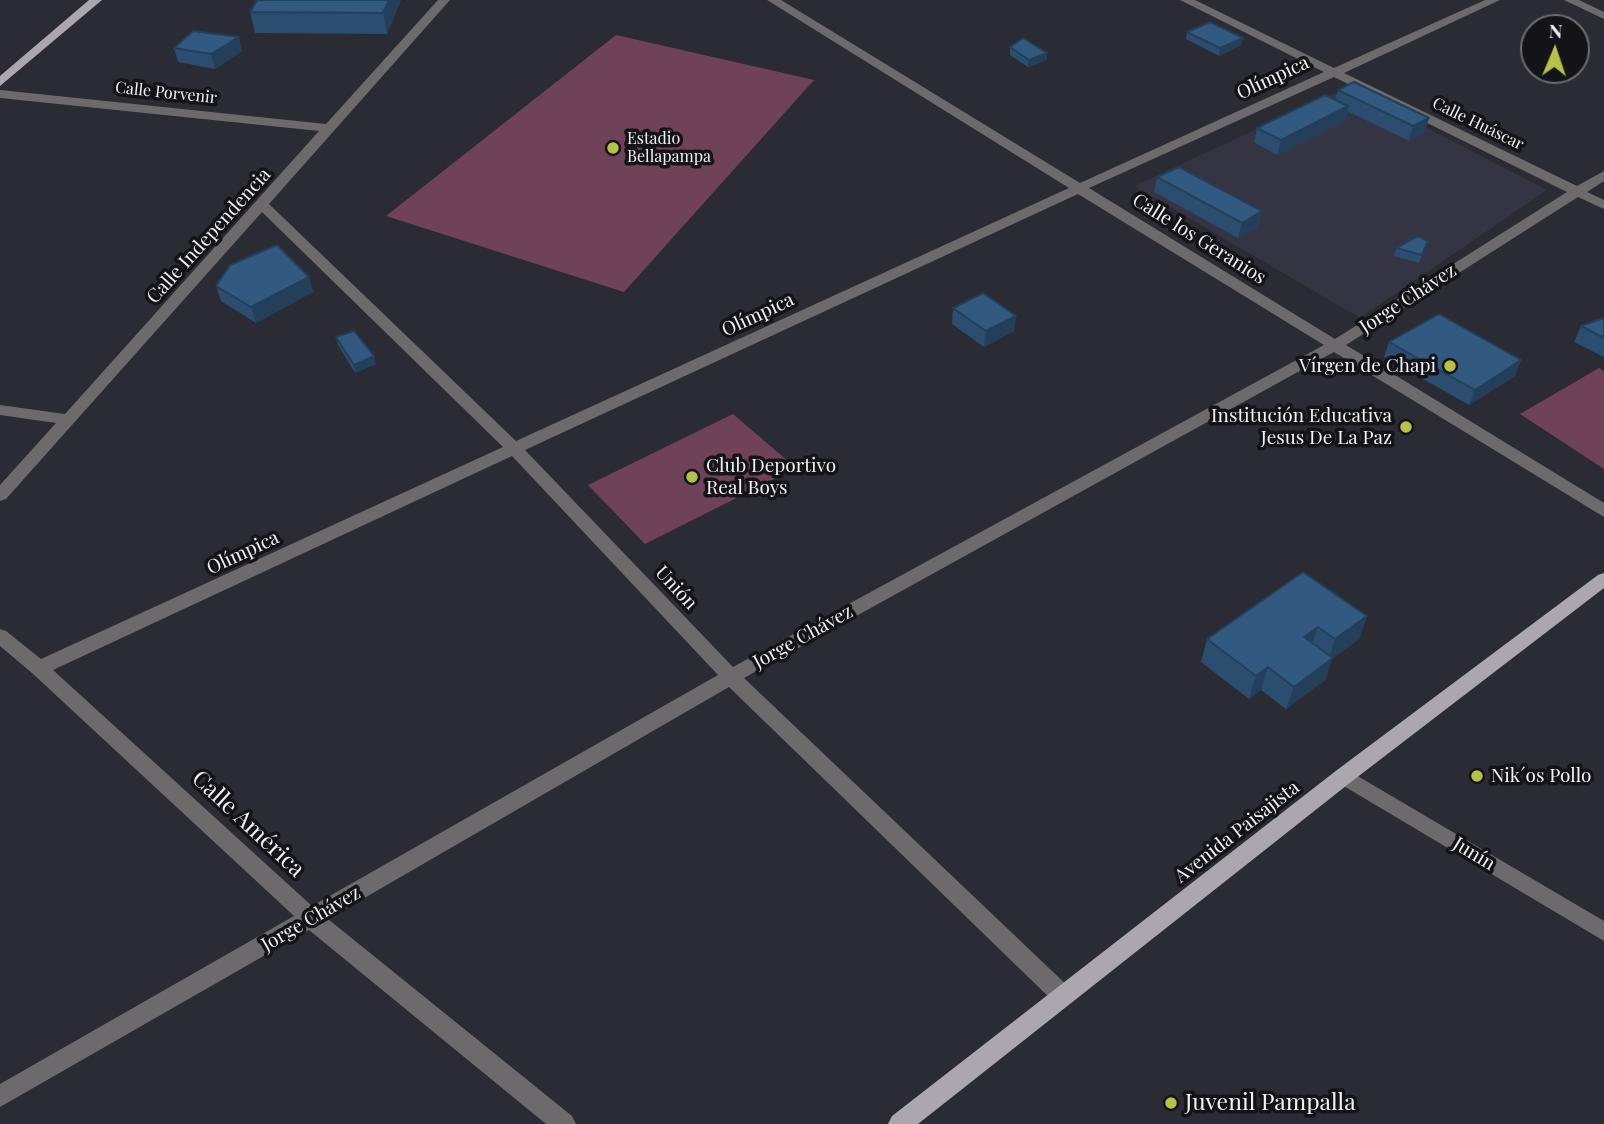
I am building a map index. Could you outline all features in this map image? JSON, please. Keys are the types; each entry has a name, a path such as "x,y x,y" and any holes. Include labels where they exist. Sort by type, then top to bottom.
{"main road":[{"path":"0,82 96,0"},
{"name":"Avenida Paisajista","path":"900,1124 1345,776 1604,579"}],"street":[{"name":"Calle Independencia","path":"0,495 263,206 328,128 444,0"},
{"name":"Calle los Geranios","path":"773,0 1604,511"},
{"name":"Calle Huáscar","path":"1186,0 1604,205"},
{"name":"Olímpica","path":"40,668 1079,188 1494,0"},
{"path":"1570,0 1604,16"},
{"name":"Calle Porvenir","path":"0,94 328,128"},
{"name":"Jorge Chávez","path":"0,1096 731,677 1334,346 1604,175"},
{"name":"Unión","path":"263,206 514,449 731,677 1063,996"},
{"path":"0,410 69,420"},
{"name":"Calle América","path":"0,636 40,668 312,919 564,1124"},
{"name":"Junín","path":"1345,776 1604,932"}],"shaded area":[{"name":"Estadio Bellapampa","path":"616,35 814,80 624,292 386,216"},
{"path":"1348,87 1547,190 1360,318 1134,186"},
{"path":"1599,368 1604,371 1604,469 1520,414"},
{"name":"Club Deportivo Real Boys","path":"733,414 796,468 645,544 588,485"}],"building":[{"path":"257,0 389,0 383,13 250,12"},
{"path":"1210,22 1243,38 1220,48 1187,32"},
{"path":"193,31 239,37 211,54 174,48"},
{"path":"1023,38 1047,53 1029,60 1010,47"},
{"path":"1354,82 1429,118 1413,126 1338,90"},
{"path":"1325,95 1348,106 1281,140 1257,128"},
{"path":"1179,167 1262,211 1242,223 1157,177"},
{"path":"1418,236 1428,241 1422,255 1396,248"},
{"path":"277,245 309,277 251,307 216,286 230,265"},
{"path":"983,293 1016,316 986,331 953,308"},
{"path":"1439,314 1521,360 1475,390 1389,342"},
{"path":"1604,318 1604,338 1581,326"},
{"path":"354,331 374,356 354,365 336,337"},
{"path":"1303,572 1367,616 1335,639 1318,627 1304,637 1333,658 1294,687 1268,667 1256,676 1207,639"}],"place":[{"name":"Estadio Bellapampa","path":"613,148"},
{"name":"Vírgen de Chapi","path":"1450,366"},
{"name":"Institución Educativa Jesus De La Paz","path":"1406,427"},
{"name":"Club Deportivo Real Boys","path":"692,477"},
{"name":"Nik´os Pollo","path":"1477,776"},
{"name":"Juvenil Pampalla","path":"1171,1103"}]}
